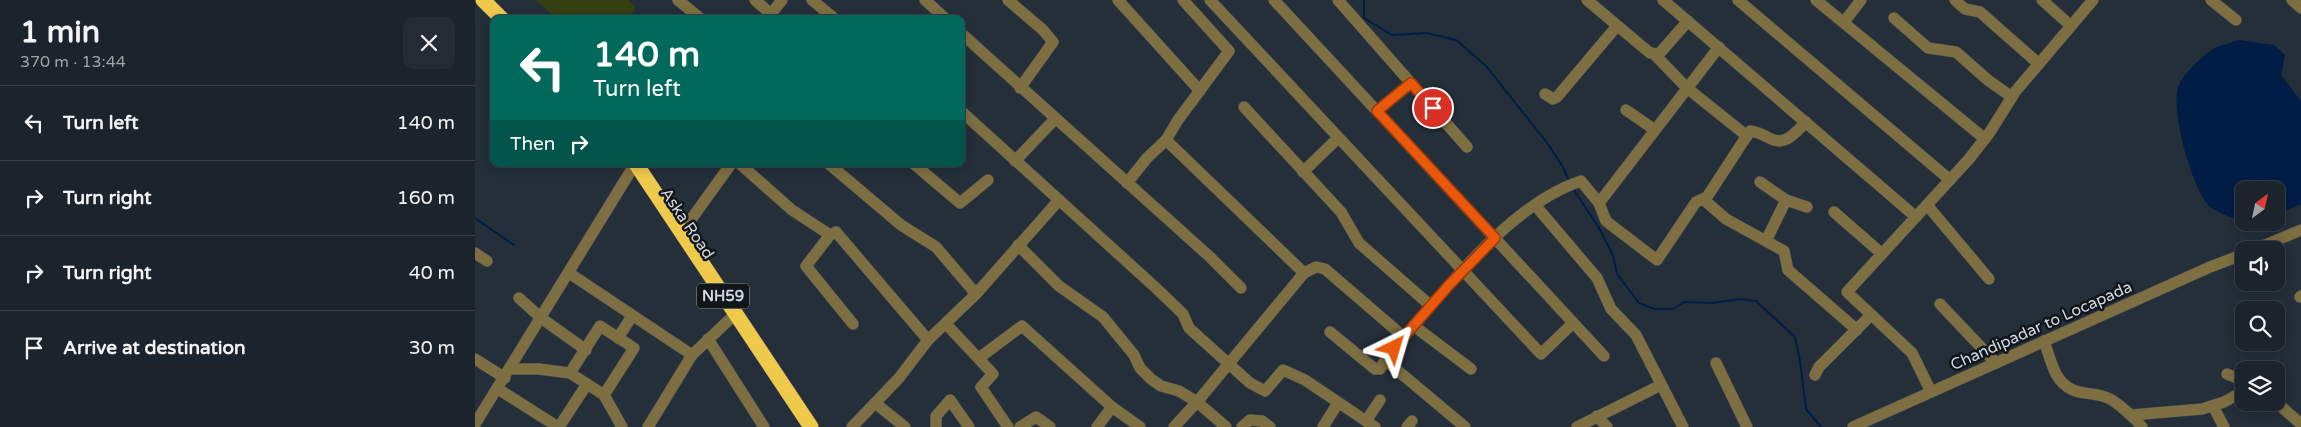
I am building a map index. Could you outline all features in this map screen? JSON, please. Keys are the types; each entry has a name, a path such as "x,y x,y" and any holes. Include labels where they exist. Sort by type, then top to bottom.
{"highway":[{"path":"475,0 490,15"},
{"path":"483,0 498,15"},
{"name":"NH59","path":"634,167 682,232 811,427"},
{"name":"Aska Road","path":"634,167 801,427"}],"street":[{"path":"678,0 696,15"},
{"path":"755,0 767,15"},
{"path":"771,15 782,0"},
{"path":"812,0 830,15"},
{"path":"925,0 941,15"},
{"path":"1007,0 1043,30 1053,42 1020,88"},
{"path":"1118,0 1200,91"},
{"path":"1210,0 1541,354 1573,323"},
{"path":"1274,0 1604,356"},
{"path":"1338,0 1467,147"},
{"path":"1587,0 1650,53 1654,54 1687,88 1747,136"},
{"path":"1663,0 1916,217"},
{"path":"1738,0 1950,180"},
{"path":"1816,0 1985,139"},
{"path":"1844,22 1861,0"},
{"path":"1955,0 1965,8 1980,12 2039,64"},
{"path":"2042,0 2071,26"},
{"path":"1931,392 1912,353 1847,292 1985,139 2012,97 2093,0"},
{"path":"2211,0 2236,20"},
{"path":"2292,0 2301,8"},
{"path":"1127,183 1147,158 1166,140 1229,51 1190,3"},
{"path":"1894,18 1928,48 1956,52 1989,81 2012,97"},
{"path":"1654,54 1659,54 1688,21"},
{"path":"1545,94 1553,99 1557,97 1617,26"},
{"path":"965,37 1210,257 1241,288"},
{"path":"1599,203 1719,47"},
{"path":"1377,111 1411,83"},
{"path":"1244,107 1341,212 1359,244 1431,306"},
{"path":"1626,110 1655,130"},
{"path":"965,115 1156,288 1183,314 1189,328 1250,382 1265,392 1283,370 1305,380 1370,424 1380,400"},
{"path":"1015,161 1055,118"},
{"path":"1330,332 1375,369 1381,369 1385,360 1404,337 1462,271 1495,238 1535,205 1565,186 1581,181 1599,203 1606,221 1657,260 1696,202 1707,197 1750,131 1758,132 1780,142 1791,137 1806,122"},
{"path":"1303,172 1338,138"},
{"path":"1166,140 1304,273"},
{"path":"475,424 508,373 632,167"},
{"path":"682,232 729,167"},
{"path":"742,167 791,210 830,236"},
{"path":"833,167 901,225 936,247 976,294"},
{"path":"918,167 961,203 988,180"},
{"path":"1760,182 1786,200 1807,207"},
{"path":"1703,199 1726,218 1784,251 1788,270 1857,330"},
{"path":"852,427 899,378 928,340 976,294 1059,200"},
{"path":"1766,241 1786,200"},
{"path":"1535,205 1597,278 1611,309 1636,335 1683,427"},
{"path":"1927,205 1989,279"},
{"path":"1834,212 1882,254"},
{"path":"2275,241 2301,230"},
{"path":"853,324 807,266 830,236 836,232 928,340"},
{"path":"1018,245 1059,286 1103,317 1134,355 1140,368 1151,379 1161,386 1179,391 1197,402 1226,427"},
{"path":"475,253 487,262"},
{"name":"Chandipadar to Locapada","path":"1853,427 2235,257"},
{"path":"1174,427 1230,363 1304,273 1316,267 1325,270 1404,337"},
{"path":"569,273 692,355"},
{"path":"519,298 541,318 586,350"},
{"path":"1940,304 1996,363"},
{"path":"1815,375 1819,368 1871,315"},
{"path":"618,338 633,316"},
{"path":"648,427 692,355 731,318"},
{"path":"946,324 993,374 981,387 1007,427"},
{"path":"570,373 600,326 634,348 604,395"},
{"path":"979,358 1022,326 1112,407 1140,427"},
{"path":"1414,326 1471,369"},
{"path":"708,339 764,427"},
{"path":"2044,341 2056,374 2065,384 2084,394 2111,400 2131,415 2142,427"},
{"path":"475,358 508,373 539,369 570,373 604,395 622,427"},
{"path":"1385,360 1465,427"},
{"path":"1715,364 1747,427"},
{"path":"2227,374 2235,377"},
{"path":"498,389 558,427 587,384"},
{"path":"1577,427 1661,385"},
{"path":"2131,415 2213,406 2235,395"},
{"path":"936,427 936,416 950,400 969,427"},
{"path":"875,403 905,427"},
{"path":"1323,427 1339,403"},
{"path":"2213,406 2224,427"},
{"path":"1097,427 1112,407"},
{"path":"2285,410 2301,424"},
{"path":"1597,416 1607,427"},
{"path":"1020,427 1036,417 1050,427"},
{"path":"1243,427 1250,420 1262,422 1270,427"}],"green space":[{"path":"536,0 628,0 636,8 630,15 552,15"}],"water":[{"path":"2239,40 2274,45 2285,55 2281,75 2301,101 2301,204 2285,211 2285,181 2235,181 2235,218 2209,206 2202,197 2189,166 2184,147 2177,111 2177,96 2179,85 2189,71 2204,55 2219,46"}],"waterway":[{"path":"1364,0 1364,18 1392,35 1427,33 1456,40 1486,66 1548,144 1563,167 1569,181"},
{"path":"1574,190 1599,228 1613,255 1617,274 1639,303 1655,309 1673,309 1684,302 1711,303 1741,299 1756,301 1795,337 1806,409 1821,427"},
{"path":"475,218 514,245"}],"route":[{"path":"1394,348 1449,285 1495,238 1377,111 1411,83 1433,108"}]}
